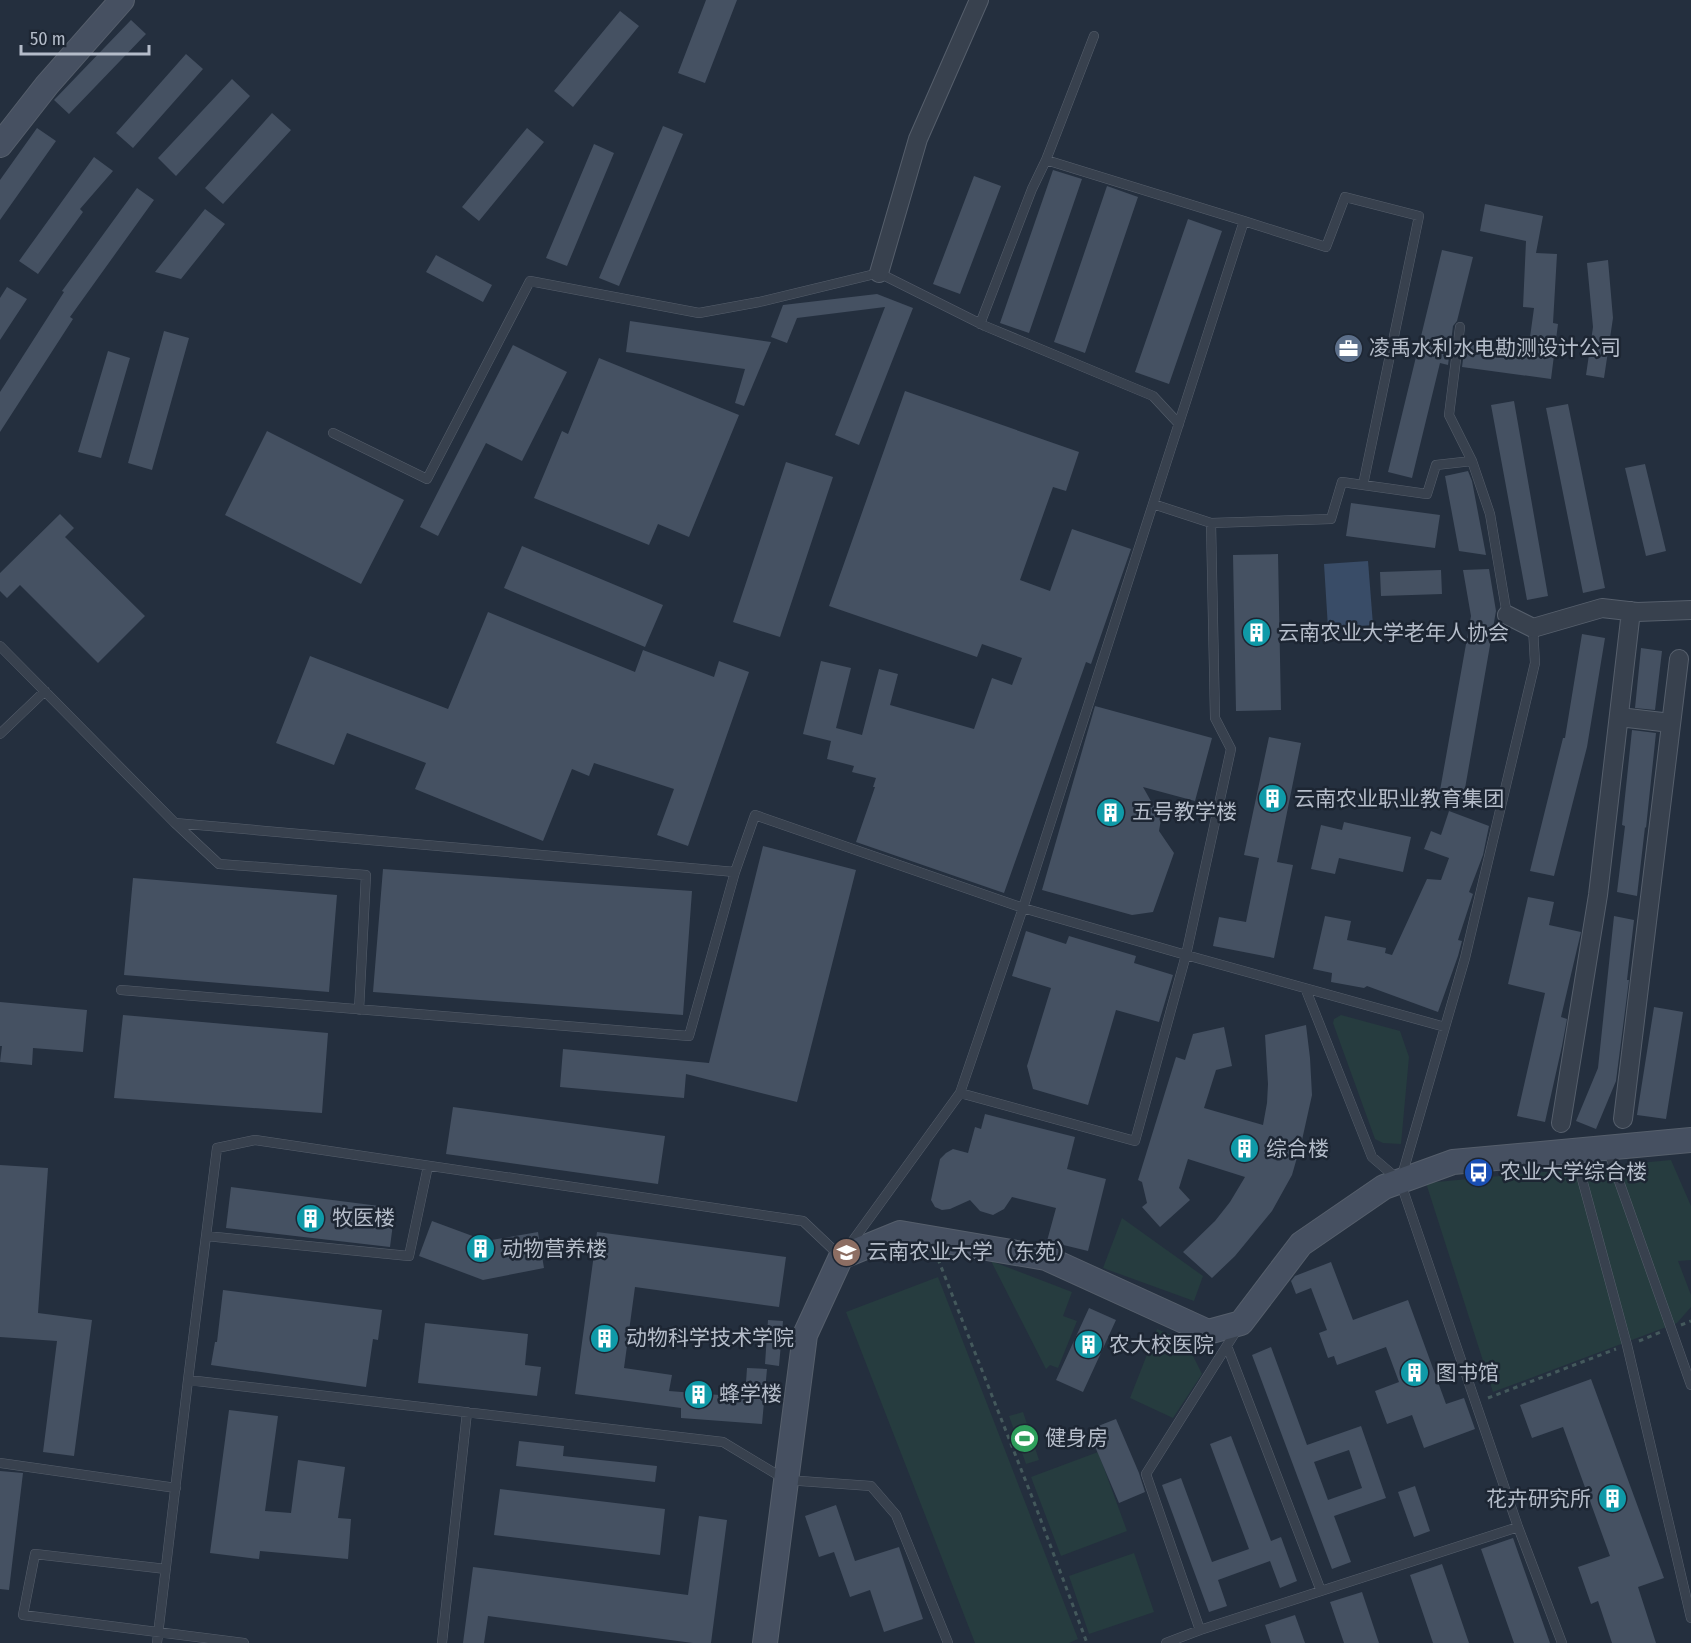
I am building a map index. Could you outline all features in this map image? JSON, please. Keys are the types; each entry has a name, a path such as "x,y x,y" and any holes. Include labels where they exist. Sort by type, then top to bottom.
{"street":[{"path":"0,145 47,85 122,0"},
{"path":"879,273 918,139 979,0"},
{"path":"1507,615 1533,628 1602,608 1631,611 1691,610"},
{"path":"1562,1123 1599,896 1631,611"},
{"path":"1623,1119 1679,659"},
{"path":"1619,717 1671,723"},
{"path":"765,1643 805,1335 841,1257 900,1233 1046,1258 1208,1332 1240,1323 1301,1244 1384,1187 1453,1162 1691,1140"}],"lane":[{"path":"980,324 1094,36"},
{"path":"1046,160 1326,246 1344,197 1419,216 1362,485"},
{"path":"157,1643 217,1148 255,1140 803,1221 841,1257 960,1093 1023,908 1244,221"},
{"path":"333,433 427,479 530,281 699,313 759,302 879,273 980,324 1153,396 1179,424"},
{"path":"1460,327 1449,415 1472,461 1490,514 1507,615"},
{"path":"1153,504 1211,523 1332,519 1342,482 1427,494 1436,465 1472,461"},
{"path":"960,1093 1135,1141 1186,955 1231,749 1215,718 1211,523"},
{"path":"1400,1181 1465,958 1535,663 1533,628"},
{"path":"0,646 175,823 219,864 366,875 359,1010"},
{"path":"0,734 45,691"},
{"path":"121,990 689,1036 735,872 754,815 1023,908 1306,990 1445,1027"},
{"path":"175,823 735,872"},
{"path":"1306,990 1372,1157 1400,1181 1518,1527 1562,1643"},
{"path":"1607,1148 1691,1385"},
{"path":"1575,1151 1627,1345 1691,1618"},
{"path":"206,1236 409,1256 428,1166"},
{"path":"1200,1630 1146,1474 1240,1323"},
{"path":"1227,1346 1321,1591"},
{"path":"188,1380 723,1442 786,1480 871,1486 896,1515 948,1643"},
{"path":"442,1643 467,1412"},
{"path":"0,1463 176,1488"},
{"path":"1166,1643 1518,1527"},
{"path":"166,1569 35,1554 23,1616 244,1643"}],"path":[{"path":"929,1238 1034,1502 1087,1643"},
{"path":"1476,1403 1691,1321"}],"green space":[{"path":"1341,1015 1400,1031 1409,1057 1401,1144 1383,1143 1375,1139 1333,1023 1334,1019"},
{"path":"1671,1160 1691,1206 1691,1260 1678,1261 1691,1295 1691,1307 1677,1323 1493,1392 1426,1183"},
{"path":"1122,1218 1203,1276 1194,1301 1103,1268"},
{"path":"991,1261 1072,1292 1063,1316 1077,1321 1058,1368 1050,1365 1046,1369"},
{"path":"938,1277 1078,1639 1069,1643 975,1643 846,1312"},
{"path":"1157,1329 1171,1335 1191,1352 1202,1374 1173,1418 1130,1398"},
{"name":"健身房","path":"1023,1412 1039,1460 1026,1464 1009,1416"},
{"path":"1098,1452 1127,1531 1061,1556 1031,1477"},
{"path":"1134,1553 1154,1612 1089,1634 1069,1576"}],"water":[{"path":"1368,561 1373,625 1328,628 1324,564"}],"building":[{"path":"706,0 737,0 705,83 678,73"},
{"path":"620,11 639,26 573,107 554,91"},
{"path":"131,20 146,34 69,114 54,100"},
{"path":"186,54 203,69 133,148 116,133"},
{"path":"232,79 250,96 176,176 158,158"},
{"path":"272,113 291,130 223,204 205,188"},
{"path":"663,126 683,134 619,286 599,278"},
{"path":"37,128 56,141 0,220 0,180"},
{"path":"527,128 544,142 479,221 462,207"},
{"path":"594,144 614,153 567,266 546,258"},
{"path":"94,157 113,171 80,209 83,212 38,274 19,261"},
{"path":"1053,170 1082,179 1029,333 1000,323"},
{"path":"974,176 1001,186 960,294 933,284"},
{"path":"1107,186 1138,197 1085,353 1054,342"},
{"path":"137,188 154,200 70,317 73,319 0,432 0,392 64,292 62,291"},
{"path":"1485,204 1543,216 1536,253 1557,254 1553,323 1558,324 1551,379 1462,367 1465,344 1528,352 1534,308 1523,307 1526,241 1480,231"},
{"path":"205,209 225,224 181,279 155,272"},
{"path":"1188,219 1222,231 1169,384 1135,372"},
{"path":"1442,250 1473,257 1457,321 1453,326 1448,365 1440,363 1412,478 1388,472"},
{"path":"436,255 492,285 483,302 426,272"},
{"path":"1608,260 1613,318 1604,378 1586,375 1593,327 1587,263"},
{"path":"7,287 27,299 0,340 0,298"},
{"path":"877,294 913,308 859,445 835,435 885,307 797,318 787,343 771,337 783,305"},
{"path":"630,321 771,342 744,406 735,403 745,369 626,352"},
{"path":"164,331 189,338 152,470 128,463"},
{"path":"513,345 567,372 522,461 486,443 438,536 420,527"},
{"path":"108,351 130,358 101,458 78,452"},
{"path":"599,358 739,415 689,537 658,524 649,545 534,498 562,431 568,434"},
{"path":"905,391 1079,452 1066,491 1053,487 1020,580 1050,591 1072,529 1131,549 1091,664 1086,662 1004,893 856,842 876,778 852,772 854,766 827,759 831,741 803,734 821,661 851,668 836,728 862,735 879,669 898,674 890,705 974,729 992,678 1012,685 1022,658 982,644 977,657 829,606"},
{"path":"1514,401 1548,596 1527,600 1491,405"},
{"path":"1568,404 1605,588 1583,593 1546,408"},
{"path":"267,431 404,500 361,584 225,515"},
{"path":"786,462 833,477 780,637 733,622"},
{"path":"1645,464 1666,551 1646,556 1625,468"},
{"path":"1468,471 1472,481 1486,555 1459,551 1445,476"},
{"path":"1351,503 1440,515 1435,548 1346,536"},
{"path":"60,514 74,528 65,537 145,616 98,663 20,585 7,598 0,591 0,573"},
{"path":"522,546 663,605 645,647 504,588"},
{"name":"云南农业大学老年人协会","path":"1278,554 1281,710 1236,711 1233,555"},
{"path":"1489,569 1496,611 1463,800 1439,796 1471,616 1463,570"},
{"path":"1441,570 1442,594 1381,596 1380,572"},
{"path":"488,612 635,672 643,650 714,677 719,661 749,672 688,846 657,835 674,789 594,763 589,776 572,769 543,841 415,789 426,763 347,733 334,765 276,743 310,656 448,709"},
{"path":"1582,634 1605,638 1587,747 1554,876 1530,871 1563,738 1565,738"},
{"path":"1641,648 1662,651 1655,710 1635,708"},
{"name":"五号教学楼","path":"1095,706 1212,738 1195,801 1143,787 1161,819 1159,831 1174,853 1153,912 1132,915 1042,890"},
{"path":"1632,730 1656,733 1637,896 1617,892 1625,826 1622,825"},
{"name":"云南农业职业教育集团","path":"1269,737 1301,743 1277,862 1293,865 1274,958 1213,946 1219,917 1246,922 1259,858 1244,855"},
{"path":"1449,811 1489,826 1483,855 1469,892 1473,894 1458,940 1462,941 1458,956 1438,1012 1367,986 1364,988 1331,982 1332,973 1313,969 1325,916 1351,921 1347,940 1386,948 1385,953 1392,955 1427,879 1441,880 1449,858 1424,849 1431,831 1441,835"},
{"path":"1344,822 1411,837 1403,872 1339,858 1335,874 1311,869 1321,825 1342,830"},
{"path":"763,846 856,870 797,1102 686,1074 684,1098 560,1087 563,1049 709,1063"},
{"path":"383,869 692,891 683,1015 373,992"},
{"path":"133,878 337,895 329,992 124,975"},
{"path":"1528,897 1554,902 1549,925 1581,932 1561,1017 1567,1019 1545,1122 1517,1116 1545,993 1508,984"},
{"path":"1614,916 1634,920 1627,980 1629,980 1616,1081 1596,1129 1576,1121 1598,1068"},
{"path":"1026,931 1066,944 1069,936 1136,956 1134,963 1173,975 1159,1022 1116,1010 1088,1105 1033,1089 1027,1066 1051,988 1012,976"},
{"path":"0,1002 87,1010 83,1052 33,1048 32,1065 0,1062 2,1046 0,1046"},
{"path":"1654,1007 1683,1012 1666,1119 1637,1115"},
{"path":"123,1015 328,1033 322,1113 114,1098"},
{"name":"综合楼","path":"1306,1025 1312,1095 1292,1175 1272,1211 1235,1256 1212,1278 1183,1252 1215,1221 1245,1177 1188,1159 1179,1188 1190,1200 1160,1227 1142,1207 1147,1203 1142,1182 1138,1180 1176,1057 1185,1060 1193,1034 1224,1027 1232,1066 1216,1070 1204,1108 1263,1125 1268,1084 1265,1035"},
{"path":"453,1107 665,1136 658,1184 446,1154"},
{"path":"985,1114 1075,1137 1067,1169 1106,1179 1088,1251 1047,1241 1056,1208 1012,1197 1004,1209 993,1215 980,1211 970,1200 950,1209 942,1210 935,1207 931,1200 940,1159 953,1149 968,1153 975,1127 981,1129"},
{"path":"0,1165 48,1168 38,1313 92,1320 74,1456 43,1452 57,1341 0,1337"},
{"name":"牧医楼","path":"231,1187 395,1208 390,1247 226,1228"},
{"name":"动物营养楼","path":"432,1221 486,1241 538,1232 544,1268 483,1280 419,1256"},
{"name":"动物科学技术学院","path":"597,1232 786,1257 779,1307 635,1287 624,1368 672,1375 669,1391 745,1397 747,1368 767,1369 762,1424 681,1418 681,1408 575,1394"},
{"name":"图书馆","path":"1331,1262 1353,1320 1408,1300 1446,1404 1464,1398 1475,1429 1424,1448 1412,1415 1387,1424 1375,1391 1399,1382 1386,1347 1337,1365 1334,1356 1328,1358 1319,1333 1327,1330 1311,1288 1296,1294 1291,1281 1295,1276"},
{"path":"223,1290 382,1310 378,1340 373,1339 366,1387 211,1365 215,1342 217,1342"},
{"name":"农大校医院","path":"1089,1308 1116,1320 1083,1392 1056,1380"},
{"path":"768,1320 783,1321 779,1366 765,1364"},
{"path":"425,1323 528,1334 525,1365 541,1367 537,1396 418,1383"},
{"path":"1271,1347 1307,1445 1361,1426 1386,1498 1334,1516 1351,1562 1332,1569 1252,1355","holes":["1349,1450 1362,1488 1328,1500 1314,1462"]},
{"name":"花卉研究所","path":"1591,1379 1664,1578 1638,1587 1656,1643 1612,1643 1598,1601 1591,1604 1578,1567 1610,1556 1563,1427 1532,1438 1520,1405"},
{"path":"229,1410 278,1416 265,1511 291,1513 298,1460 345,1467 338,1518 351,1519 348,1559 260,1551 259,1559 210,1553"},
{"path":"1116,1419 1145,1492 1119,1503 1088,1430"},
{"path":"1231,1436 1271,1541 1281,1537 1297,1581 1280,1588 1270,1561 1218,1580 1227,1606 1209,1612 1162,1485 1181,1478 1212,1562 1249,1549 1210,1444"},
{"path":"519,1441 564,1446 563,1456 657,1466 655,1482 516,1466"},
{"path":"0,1471 23,1473 9,1590 0,1589"},
{"path":"1415,1486 1430,1531 1414,1537 1398,1492"},
{"path":"500,1489 665,1509 660,1555 494,1535"},
{"path":"836,1505 855,1561 899,1547 923,1619 884,1632 870,1590 850,1597 834,1552 819,1557 805,1516"},
{"path":"699,1516 727,1520 711,1643 693,1643 488,1616 484,1643 463,1643 473,1567 688,1595"},
{"path":"1513,1538 1550,1643 1514,1643 1481,1549"},
{"path":"1442,1564 1469,1643 1433,1643 1410,1575"},
{"path":"1362,1592 1379,1643 1344,1643 1330,1602"},
{"path":"1295,1615 1305,1643 1271,1643 1265,1625"}],"place":[{"name":"凌禹水利水电勘测设计公司","path":"1348,348"},
{"name":"云南农业大学老年人协会","path":"1257,633"},
{"name":"云南农业职业教育集团","path":"1273,799"},
{"name":"五号教学楼","path":"1111,812"},
{"name":"综合楼","path":"1245,1149"},
{"name":"农业大学综合楼","path":"1479,1172"},
{"name":"牧医楼","path":"311,1218"},
{"name":"动物营养楼","path":"481,1249"},
{"name":"云南农业大学（东苑）","path":"846,1252"},
{"name":"动物科学技术学院","path":"605,1338"},
{"name":"农大校医院","path":"1088,1345"},
{"name":"图书馆","path":"1415,1373"},
{"name":"蜂学楼","path":"698,1394"},
{"name":"健身房","path":"1024,1438"},
{"name":"花卉研究所","path":"1612,1499"}]}
